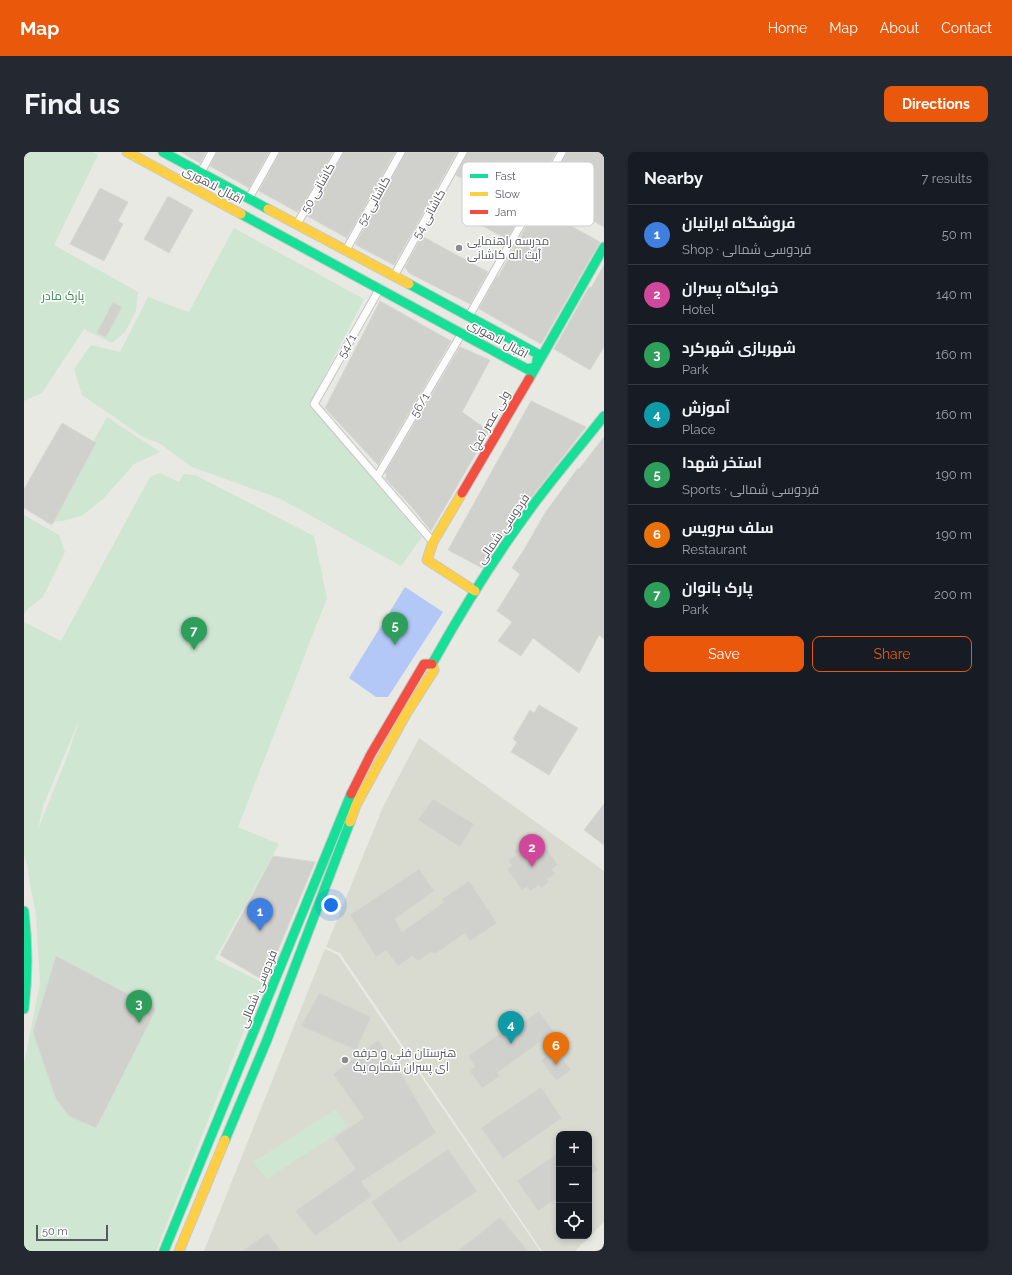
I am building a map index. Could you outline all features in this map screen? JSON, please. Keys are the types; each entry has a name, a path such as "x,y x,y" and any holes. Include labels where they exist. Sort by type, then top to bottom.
{"main road":[{"name":"اقبال لاهوری","path":"127,152 527,369 536,367 538,354 163,152"},
{"path":"180,181 188,165"},
{"name":"ولی عصر (عج)","path":"475,591 427,560 433,542 536,367 604,247"},
{"name":"فردوسی شمالی","path":"179,1251 267,1040 356,805 406,714 434,670 432,664 457,620 494,561 530,510 604,416"},
{"name":"فردوسی شمالی","path":"164,1251 347,802 371,754 424,664 432,664"},
{"path":"24,911 27,966 24,1010"}],"street":[{"path":"201,172 212,152"},
{"path":"249,198 275,152"},
{"name":"کاشانی 50","path":"297,224 339,152"},
{"name":"کاشانی 52","path":"346,250 401,152"},
{"name":"کاشانی 54","path":"394,276 463,152"},
{"path":"556,162 562,152"},
{"path":"469,316 520,226"},
{"name":"54/1","path":"377,477 314,404 380,288"},
{"name":"56/1","path":"377,477 462,333"},
{"path":"377,477 433,542"}],"shaded area":[{"path":"419,738 604,871 604,1222 592,1234 592,1131 556,1131 556,1239 587,1239 575,1251 542,1251 340,953 326,947 383,807"},
{"name":"هنرستان فنی و حرفه ای پسران شماره یک","path":"325,949 338,955 540,1251 204,1251"}],"green space":[{"name":"پارک مادر","path":"24,152 92,152 98,155 54,245 138,292 136,311 125,332 112,343 84,329 42,393 24,401"},
{"path":"234,228 364,299 310,404 422,537 401,566 281,499 192,467 159,443 143,437 82,395 74,369 91,345 120,352 148,297 189,312"},
{"path":"107,417 160,452 134,464 104,498 83,515 63,521 48,522"},
{"path":"160,473 179,482 184,474 195,475 314,536 327,598 238,827 209,815 279,844 215,959 263,983 156,1251 24,1251 24,1064 40,983 36,915 28,868 24,855 24,622 61,641 150,477","holes":["80,718 67,757 38,829 43,806"]},
{"path":"24,515 59,535 65,552 43,597 24,614"},
{"path":"336,1109 347,1127 267,1179 253,1162"}],"water":[{"path":"405,587 443,612 388,697 376,697 349,678"}],"building":[{"path":"181,152 206,152 200,163"},
{"path":"217,152 269,152 249,188 210,166"},
{"path":"280,152 333,152 299,211 298,210 297,212 259,191"},
{"path":"344,152 395,152 347,238 307,216"},
{"path":"406,152 457,152 394,265 356,245 356,243"},
{"path":"468,152 556,152 550,162 463,162"},
{"path":"567,152 604,152 604,227 594,221 594,162 561,162"},
{"path":"462,164 462,178 456,175"},
{"path":"100,188 128,202 118,221 123,224 104,261 70,244"},
{"path":"168,196 193,210 169,253 144,239"},
{"path":"483,226 514,226 507,239"},
{"path":"526,226 571,226 600,242 541,344 479,309 497,276 498,277"},
{"path":"422,236 488,272 470,304 409,273 405,267"},
{"path":"604,265 604,347 590,370 554,349 589,287 591,288"},
{"path":"380,301 451,341 378,465 325,408"},
{"path":"113,302 122,307 106,337 97,333"},
{"path":"460,347 490,360 462,412 489,431 431,531 411,506 385,478 387,475 385,473"},
{"path":"531,401 586,427 523,508 482,568 448,550"},
{"path":"62,423 96,443 52,525 24,508 24,489"},
{"path":"604,437 604,639 599,635 579,673 533,638 521,656 498,641 512,622 497,611 520,574 512,568 545,513 578,468 579,469"},
{"path":"539,705 578,728 549,775 511,752 517,742 513,739 530,710 534,713"},
{"path":"433,799 474,824 460,847 418,820"},
{"path":"604,804 604,845 584,830"},
{"path":"533,843 537,848 543,844 558,865 552,869 555,874 547,879 549,882 541,888 539,885 530,891 527,887 522,890 507,869 512,866 508,860 516,855 514,851 522,845 525,849"},
{"path":"273,856 315,862 265,981 220,955"},
{"path":"419,869 434,891 395,919 402,932 444,902 442,899 469,881 497,923 470,941 465,933 435,954 431,952 418,961 412,956 398,966 386,950 376,957 350,915"},
{"path":"56,956 156,1009 96,1128 69,1116 56,1099 33,1032"},
{"path":"319,993 371,1017 356,1050 301,1026"},
{"path":"539,1011 554,1032 497,1073 500,1076 482,1088 469,1070 475,1066 468,1056 508,1028 510,1031"},
{"path":"378,1040 403,1077 436,1133 361,1182 372,1196 315,1236 295,1211 356,1169 334,1138 364,1118 333,1074"},
{"path":"556,1049 571,1070 556,1081 541,1060"},
{"path":"541,1087 562,1118 503,1159 481,1128"},
{"path":"448,1149 477,1191 400,1243 371,1202"},
{"path":"556,1154 556,1199 538,1211 517,1181"},
{"path":"592,1161 598,1170 592,1174"},
{"path":"500,1217 528,1251 457,1251 478,1235"},
{"path":"268,1233 281,1251 242,1251"}],"traffic: fast":[{"path":"163,152 268,209"},
{"path":"241,214 527,369 536,367 538,354 409,284"},
{"path":"529,379 604,247"},
{"path":"432,664 478,586 515,530 546,488 604,416"},
{"path":"164,1251 351,794"},
{"path":"225,1140 267,1040 350,822"},
{"path":"24,911 27,960 24,1009"}],"traffic: slow":[{"path":"127,152 241,214"},
{"path":"268,209 409,284"},
{"path":"462,493 433,542 427,560 475,591"},
{"path":"350,822 356,805 406,714 434,670 432,664"},
{"path":"179,1251 225,1140"}],"traffic: jam":[{"path":"462,493 529,379"},
{"path":"351,794 371,754 424,664 432,664"}],"place":[{"name":"مدرسه راهنمایی آیت اله کاشانی","path":"459,248"},
{"name":"استخر شهدا","path":"395,645"},
{"name":"پارک بانوان","path":"194,650"},
{"name":"خوابگاه پسران","path":"532,867"},
{"name":"فروشگاه ایرانیان","path":"260,931"},
{"name":"شهربازی شهرکرد","path":"139,1023"},
{"name":"آموزش","path":"511,1044"},
{"name":"هنرستان فنی و حرفه ای پسران شماره یک","path":"345,1060"},
{"name":"سلف سرویس","path":"556,1065"}]}
